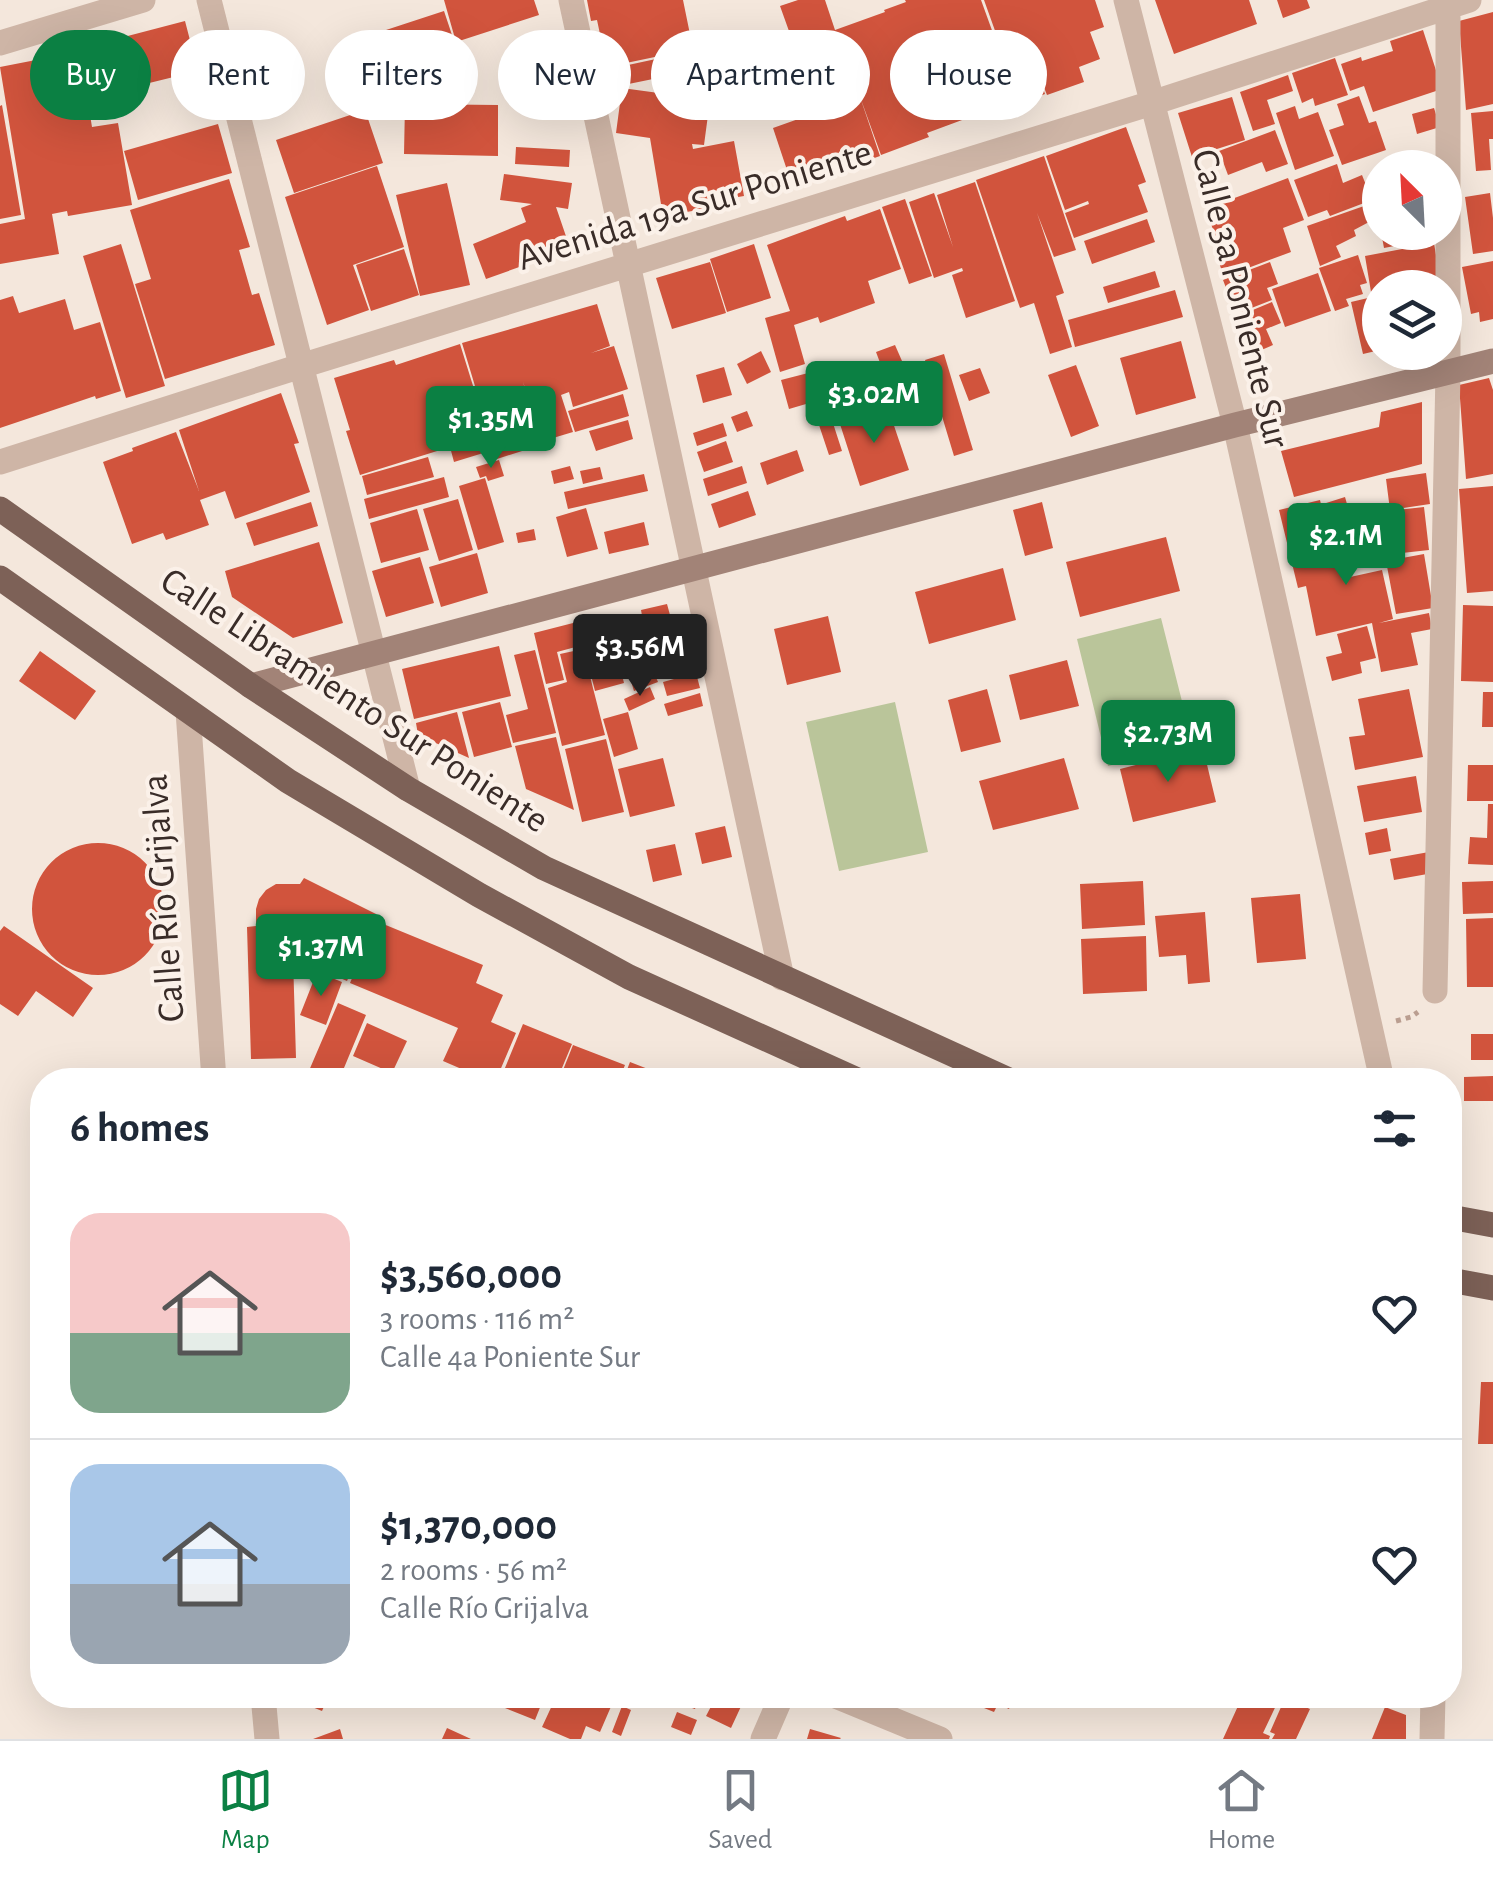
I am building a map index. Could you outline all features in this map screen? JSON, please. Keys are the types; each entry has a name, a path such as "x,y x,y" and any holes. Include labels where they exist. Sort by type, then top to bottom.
{"main road":[{"name":"Calle Libramiento Sur Poniente","path":"0,509 251,686 408,789 544,868 982,1068"},
{"path":"0,578 288,781 479,895 629,977 830,1068"},
{"path":"1462,1219 1493,1225"},
{"path":"1462,1282 1493,1288"}],"street":[{"path":"0,43 143,0"},
{"path":"209,0 408,789"},
{"path":"571,0 782,978"},
{"name":"Calle 3a Poniente Sur","path":"1126,0 1235,425 1379,1068"},
{"path":"1435,990 1458,3"},
{"name":"Avenida 19a Sur Poniente","path":"0,462 1152,103 1458,3"},
{"path":"251,686 1235,425 1493,361"},
{"name":"Calle Río Grijalva","path":"188,711 218,1068"},
{"path":"264,1708 267,1739"},
{"path":"763,1739 776,1708"},
{"path":"865,1708 940,1739"},
{"path":"1432,1739 1433,1708"}],"path":[{"path":"1370,1028 1411,1017 1427,1006 1435,990"}],"green space":[{"path":"1161,618 1193,745 1108,766 1077,639"},
{"path":"895,702 928,852 839,871 806,722"}],"building":[{"path":"444,0 534,0 539,15 478,35 478,30 453,30"},
{"path":"587,0 683,0 689,30 651,30 651,58 631,62 631,30 599,30 597,20 591,21"},
{"path":"798,0 825,0 835,30 789,30 780,6"},
{"path":"905,0 981,0 992,30 890,30 890,120 962,120 881,155 868,120 870,30 835,30 885,12"},
{"path":"984,0 1095,0 1104,27 1090,32 1100,59 1079,67 1084,82 1047,95 1047,30 995,30"},
{"path":"1155,0 1249,0 1257,24 1174,54"},
{"path":"1277,0 1307,0 1310,8 1283,18"},
{"path":"444,11 450,30 386,30"},
{"path":"1493,12 1493,104 1466,110 1459,21"},
{"path":"185,21 187,30 171,30 171,78 151,83 151,30"},
{"path":"1423,30 1442,89 1373,112 1364,86 1350,91 1341,64 1393,51 1390,41"},
{"path":"1335,58 1348,95 1315,106 1313,98 1302,103 1292,73"},
{"path":"651,60 651,79 631,84 631,64"},
{"path":"30,61 30,120 91,120 92,127 118,123 132,205 68,216 67,211 52,214 59,254 0,264 0,224 25,219 0,67"},
{"path":"1288,75 1293,91 1267,100 1275,124 1253,131 1240,92"},
{"path":"631,89 651,92 651,120 707,120 704,145 692,144 693,149 734,141 744,196 703,203 704,209 663,216 650,138 616,133 618,120 631,120"},
{"path":"1359,96 1369,123 1376,121 1386,150 1362,150 1362,158 1342,165 1329,130 1344,125 1337,104"},
{"path":"1232,97 1245,140 1192,157 1178,113"},
{"path":"478,105 498,105 498,156 404,154 405,120 478,120"},
{"path":"0,106 21,215 0,219"},
{"path":"1295,106 1299,119 1318,112 1334,156 1295,170 1276,113"},
{"path":"1434,108 1440,127 1417,134 1412,114"},
{"path":"1493,111 1493,139 1489,139 1491,170 1476,171 1471,113"},
{"path":"335,120 368,120 383,163 294,193 276,140"},
{"path":"796,120 868,120 880,156 838,171 833,157 788,173 773,128"},
{"path":"218,124 232,173 138,200 124,151"},
{"path":"1126,127 1146,182 1138,185 1148,212 1074,238 1065,213 1089,204 1088,201 1065,210 1046,156"},
{"path":"1275,130 1288,164 1266,172 1262,162 1228,175 1219,151"},
{"path":"516,147 570,150 569,167 515,164"},
{"path":"1044,156 1076,250 1054,257 1037,213 1064,293 1056,296 1072,347 1050,354 1034,303 1020,308 976,180"},
{"path":"1337,164 1343,183 1362,175 1362,204 1330,216 1327,210 1308,217 1294,180"},
{"path":"377,166 404,247 353,265 369,310 327,325 285,197"},
{"path":"504,174 572,183 568,209 556,207 569,245 486,279 473,244 526,222 521,208 532,204 500,200"},
{"path":"1288,178 1304,220 1283,228 1291,252 1224,277 1216,254 1222,252 1205,209"},
{"path":"229,179 250,247 239,250 252,295 259,293 275,345 165,379 135,284 151,279 130,210"},
{"path":"975,182 1015,301 966,318 952,275 963,271 962,268 934,278 909,202 934,193 953,247 937,195"},
{"path":"447,183 470,285 420,296 396,195"},
{"path":"1490,193 1493,251 1473,254 1465,197"},
{"path":"905,199 932,276 909,284 882,207"},
{"path":"1362,207 1362,226 1354,230 1356,236 1336,246 1341,257 1320,266 1307,226"},
{"path":"880,209 901,269 868,281 875,303 820,323 818,317 794,325 805,364 780,372 765,318 790,311 767,245 845,216 847,221"},
{"path":"1147,219 1155,242 1092,264 1084,241"},
{"path":"121,244 165,386 126,398 83,256"},
{"path":"754,244 771,298 727,312 710,259"},
{"path":"404,249 419,295 371,311 356,265"},
{"path":"1397,250 1435,250 1438,270 1367,270 1365,256"},
{"path":"1358,255 1363,270 1362,294 1346,299 1349,306 1335,311 1319,268"},
{"path":"1493,261 1493,319 1480,322 1479,312 1471,314 1462,267"},
{"path":"710,262 726,313 672,329 656,278"},
{"path":"1270,262 1278,284 1267,288 1272,300 1236,314 1223,280"},
{"path":"1155,271 1160,287 1108,303 1103,287"},
{"path":"1318,273 1331,311 1285,327 1272,289"},
{"path":"1175,290 1183,317 1075,347 1068,320"},
{"path":"13,296 19,313 65,299 74,330 100,322 121,391 0,428 0,300"},
{"path":"1362,299 1362,350 1351,302"},
{"path":"1272,302 1281,323 1266,329 1273,345 1252,354 1236,317"},
{"path":"597,304 610,346 591,353 614,346 628,389 573,407 569,392 561,395 573,432 543,441 523,382 541,445 497,459 462,343"},
{"path":"1181,341 1196,398 1136,415 1120,358"},
{"path":"460,344 493,450 454,462 450,447 360,475 334,378 394,360 396,365"},
{"path":"895,345 902,361 882,368 876,352"},
{"path":"761,351 771,372 747,384 737,364"},
{"path":"944,354 973,450 954,456 925,360"},
{"path":"1076,365 1099,426 1071,437 1048,375"},
{"path":"724,367 732,395 703,403 696,375"},
{"path":"980,368 990,393 969,401 959,375"},
{"path":"816,371 823,399 789,409 781,380"},
{"path":"1489,378 1493,390 1493,474 1466,479 1459,385"},
{"path":"281,393 299,443 294,444 310,492 235,519 225,491 200,500 209,525 166,540 163,533 132,544 103,462 176,432 199,491 179,430"},
{"path":"623,394 629,416 575,432 568,411"},
{"path":"918,396 924,412 897,421 891,406"},
{"path":"1422,402 1422,464 1294,497 1281,451 1379,427 1381,412"},
{"path":"887,405 909,470 860,486 839,421"},
{"path":"747,411 753,426 737,432 731,417"},
{"path":"831,417 842,451 829,455 818,422"},
{"path":"628,420 633,439 596,451 589,431"},
{"path":"723,423 727,436 697,446 693,433"},
{"path":"726,441 733,462 704,472 697,452"},
{"path":"797,450 804,471 767,485 760,463"},
{"path":"428,457 434,477 367,495 362,476"},
{"path":"499,460 504,476 488,481 486,476 480,478 476,467"},
{"path":"570,466 574,479 554,484 551,471"},
{"path":"742,466 747,483 708,496 703,479"},
{"path":"600,467 603,479 583,484 580,471"},
{"path":"1426,473 1430,504 1390,510 1386,479"},
{"path":"644,474 648,491 568,509 564,492"},
{"path":"444,477 449,497 369,519 364,499"},
{"path":"485,478 504,542 478,550 459,486"},
{"path":"1493,486 1493,591 1467,593 1459,489"},
{"path":"748,491 756,515 719,528 711,504"},
{"path":"1345,497 1351,518 1329,524 1323,504"},
{"path":"458,499 473,550 439,561 423,509"},
{"path":"1320,500 1328,533 1342,529 1353,575 1341,579 1382,570 1393,619 1379,623 1429,613 1432,629 1411,633 1418,665 1381,672 1372,623 1316,636 1306,586 1298,588 1279,510"},
{"path":"311,502 318,526 254,546 246,523"},
{"path":"1042,502 1053,548 1025,556 1013,510"},
{"path":"1424,507 1429,550 1384,555 1379,512"},
{"path":"586,508 598,549 567,557 556,517"},
{"path":"417,509 429,550 381,563 370,523"},
{"path":"644,522 649,545 609,554 604,532"},
{"path":"534,529 536,540 518,543 516,533"},
{"path":"1166,537 1180,591 1080,617 1066,562"},
{"path":"319,542 343,623 293,638 232,597 225,571"},
{"path":"477,553 488,593 441,607 429,567"},
{"path":"1424,554 1433,608 1396,614 1386,561"},
{"path":"420,557 434,603 386,617 372,571"},
{"path":"1003,568 1016,620 929,644 915,592"},
{"path":"667,604 670,615 643,621 641,610"},
{"path":"1463,605 1493,606 1493,682 1461,681"},
{"path":"604,615 610,643 600,646 594,618"},
{"path":"828,616 841,672 787,685 774,629"},
{"path":"675,618 680,630 666,637 660,624"},
{"path":"577,622 583,645 557,652 564,680 546,684 534,633"},
{"path":"654,626 657,641 621,650 617,635"},
{"path":"1367,626 1376,658 1360,662 1362,673 1332,681 1326,657 1342,653 1337,634"},
{"path":"499,646 511,696 414,719 402,669"},
{"path":"687,647 693,662 670,672 664,658"},
{"path":"583,649 605,735 562,746 548,688 567,682 560,654"},
{"path":"535,650 556,733 513,743 506,715 528,709 514,655"},
{"path":"40,651 96,691 75,720 19,681"},
{"path":"1067,660 1079,706 1020,720 1009,675"},
{"path":"619,663 624,683 595,691 590,671"},
{"path":"653,670 658,682 634,691 630,678"},
{"path":"696,673 700,688 667,696 663,682"},
{"path":"650,687 655,699 629,711 624,699"},
{"path":"987,689 1001,742 961,752 948,700"},
{"path":"1409,689 1423,757 1355,770 1349,737 1365,735 1358,699"},
{"path":"1483,692 1493,692 1493,727 1482,727"},
{"path":"700,693 703,706 668,716 664,704"},
{"path":"500,702 512,747 474,757 462,712"},
{"path":"457,712 469,758 418,735 416,723"},
{"path":"628,712 638,749 614,757 603,719"},
{"path":"556,737 574,810 526,789 515,746"},
{"path":"606,739 624,812 582,822 565,749"},
{"path":"1203,748 1216,802 1133,822 1120,769"},
{"path":"663,758 675,806 630,817 618,769"},
{"path":"1064,758 1079,809 993,830 979,781"},
{"path":"1468,765 1493,765 1493,801 1467,801"},
{"path":"1416,776 1422,812 1364,822 1357,786"},
{"path":"1488,804 1493,804 1493,865 1468,864 1470,837 1487,838"},
{"path":"725,826 732,857 702,864 695,833"},
{"path":"1387,828 1391,851 1369,855 1365,833"},
{"path":"98,843 135,854 153,872 164,909 153,946 135,964 98,975 61,964 43,946 32,909 43,872 61,854"},
{"path":"675,844 682,875 653,882 646,850"},
{"path":"1429,852 1433,873 1394,880 1390,859"},
{"path":"304,878 376,914 347,981 293,958 296,1058 251,1059 247,927 256,926 256,909 266,890 276,884 300,884"},
{"path":"1143,881 1145,925 1082,929 1080,884"},
{"path":"1493,881 1493,913 1463,914 1462,882"},
{"path":"1300,894 1306,959 1257,963 1251,898"},
{"path":"1205,912 1210,982 1188,984 1186,955 1159,957 1155,916"},
{"path":"1493,918 1493,987 1467,987 1466,919"},
{"path":"376,921 483,965 476,983 503,995 491,1022 516,1033 501,1068 459,1068 443,1061 458,1028 350,983"},
{"path":"4,926 93,988 73,1017 36,991 18,1016 0,1004 0,931"},
{"path":"1146,936 1147,991 1083,994 1081,939"},
{"path":"317,972 342,982 326,1025 300,1015"},
{"path":"338,1003 366,1015 344,1068 310,1068"},
{"path":"367,1023 407,1041 394,1068 381,1068 353,1056"},
{"path":"523,1024 572,1044 562,1068 505,1068"},
{"path":"1471,1034 1493,1034 1493,1060 1471,1060"},
{"path":"573,1045 625,1065 624,1068 564,1068"},
{"path":"1493,1076 1493,1101 1464,1101 1464,1077"},
{"path":"1481,1382 1493,1382 1493,1444 1478,1444"},
{"path":"505,1708 540,1708 535,1720"},
{"path":"551,1708 610,1708 600,1732 586,1726 581,1739 570,1739 542,1727"},
{"path":"621,1708 631,1710 621,1736 612,1732"},
{"path":"710,1708 740,1708 731,1728 706,1716"},
{"path":"1237,1708 1275,1708 1263,1733 1269,1739 1223,1739"},
{"path":"1281,1708 1310,1709 1296,1739 1272,1739 1275,1734 1270,1732"},
{"path":"1385,1708 1406,1715 1406,1739 1372,1739"},
{"path":"677,1712 697,1720 691,1735 671,1727"},
{"path":"447,1728 471,1739 442,1739"},
{"path":"340,1729 343,1739 313,1739"},
{"path":"810,1729 841,1738 807,1739"}]}
